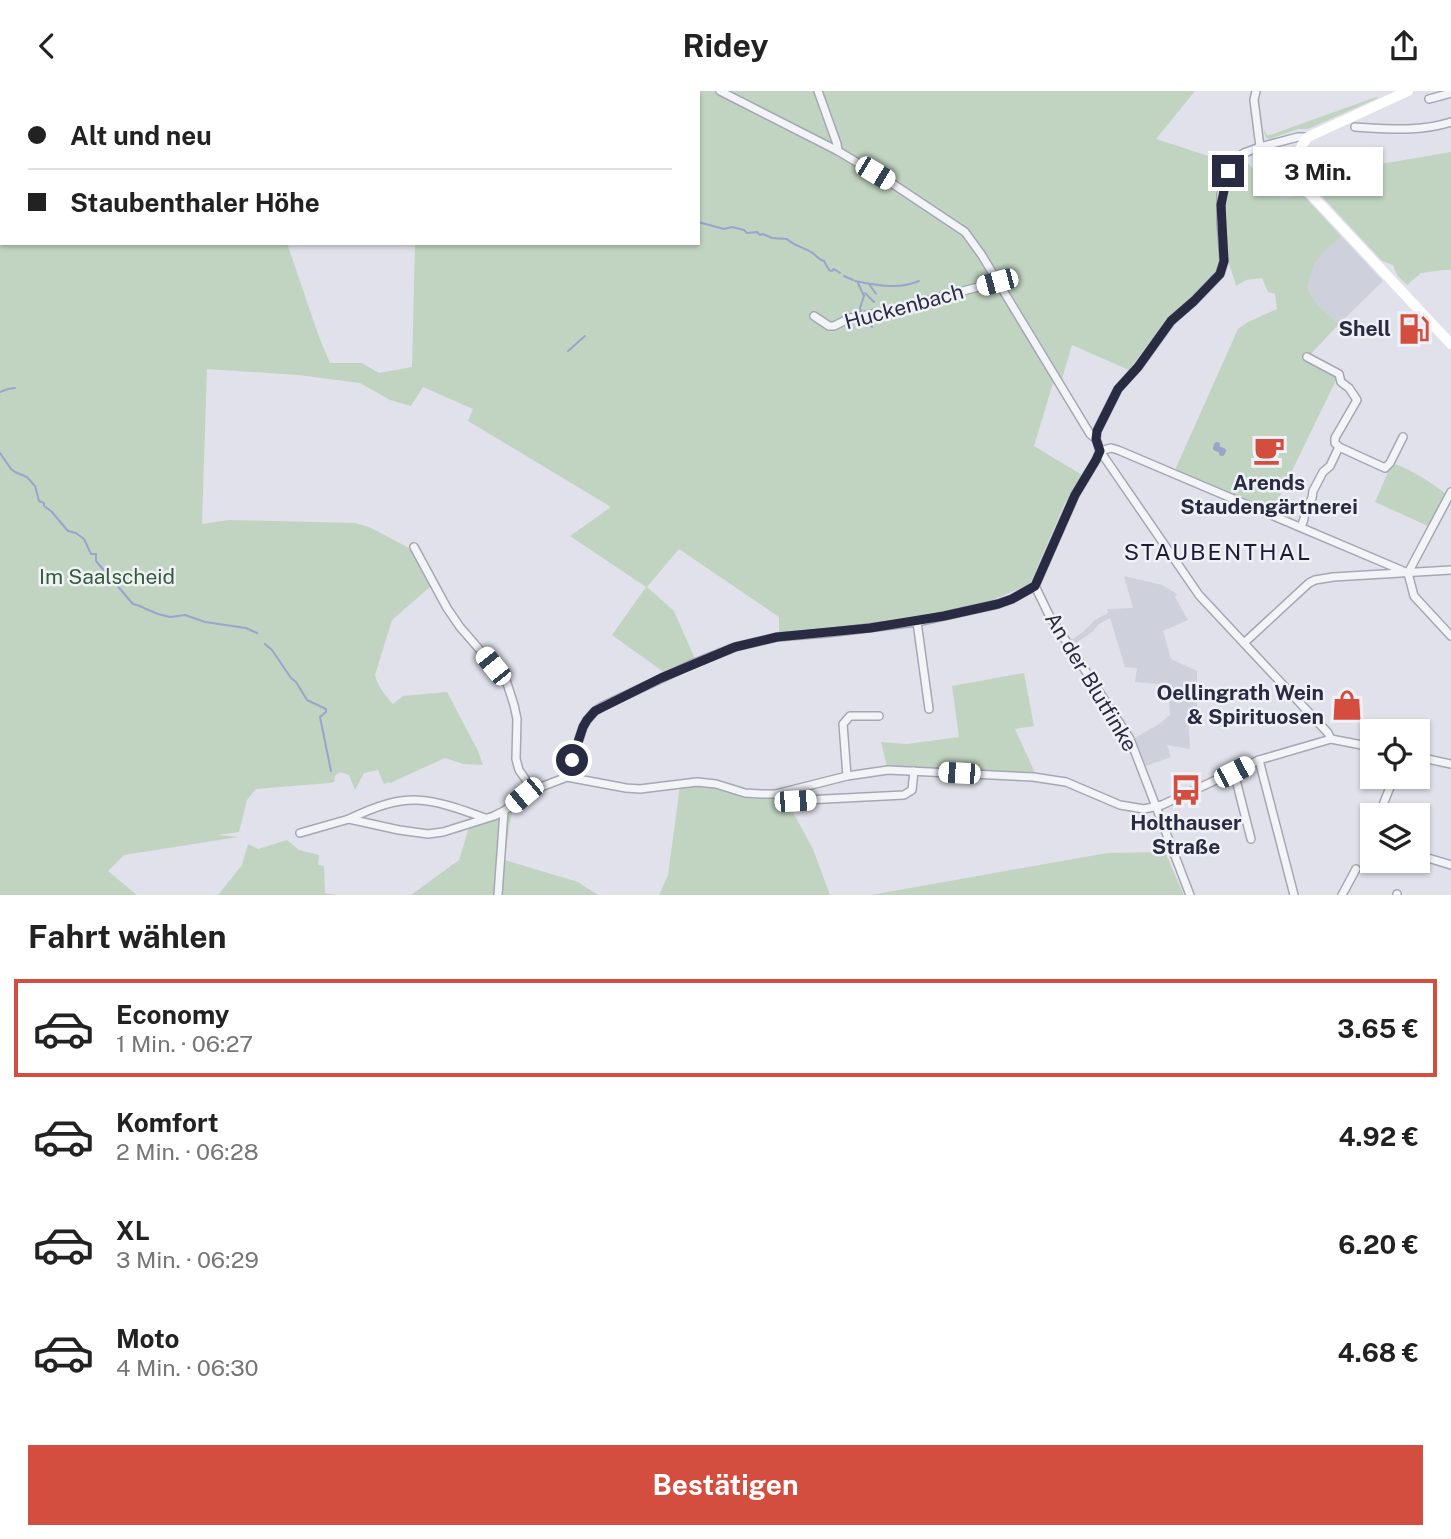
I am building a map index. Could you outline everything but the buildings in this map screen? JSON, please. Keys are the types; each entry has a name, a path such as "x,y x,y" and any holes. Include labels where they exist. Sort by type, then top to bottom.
{"main road":[{"path":"1408,91 1308,137 1298,152 1298,176 1304,187 1451,344"}],"street":[{"path":"720,91 838,151 965,232 1090,434 1096,439"},
{"path":"818,91 838,151"},
{"path":"1256,91 1254,100 1260,147"},
{"path":"1429,99 1451,93"},
{"path":"1355,127 1418,128 1451,122"},
{"path":"1308,137 1298,137 1239,155 1228,171 1221,205 1224,261 1220,274 1171,321 1138,367 1118,389 1097,431 1096,439 1100,451 1199,595 1333,739"},
{"name":"Huckenbach","path":"814,316 829,326 834,326 850,318 884,312 997,282"},
{"path":"1307,357 1339,374 1341,382 1357,400 1335,438 1339,447 1385,468 1403,437"},
{"path":"1301,527 1311,495 1339,447"},
{"path":"1100,451 1111,448 1118,450 1408,573"},
{"path":"567,776 583,727 595,711 735,647 777,637 917,622 998,604 1035,586 1075,495 1100,451"},
{"path":"1451,492 1408,573 1414,596 1451,636"},
{"path":"414,547 447,608 509,686 517,719 516,759 519,770 533,790"},
{"path":"1244,643 1315,580 1451,570"},
{"name":"An der Blutfinke","path":"1035,586 1059,632 1130,739 1191,895"},
{"path":"917,622 929,709"},
{"path":"847,776 843,724 850,716 879,716"},
{"path":"349,819 399,830 428,834 443,832 504,811 533,790 567,776 626,788 697,782 716,784 746,793 776,794 847,776 888,770 1032,777 1066,782 1120,805 1133,808 1156,807 1259,760 1333,739 1360,745"},
{"path":"1259,760 1294,895"},
{"path":"1430,760 1451,764"},
{"path":"776,794 786,801 904,795 912,790 914,771"},
{"path":"1234,772 1251,839"},
{"path":"300,833 349,819 375,806 406,800 428,800 445,804 485,819"},
{"path":"498,895 504,811"},
{"path":"1430,859 1451,865"},
{"path":"1342,895 1356,869"}],"shaded area":[{"path":"1288,160 1292,179 1302,194 1282,199 1258,174"},
{"path":"1342,237 1383,281 1339,324 1317,304 1307,288 1309,275 1319,257 1327,247"},
{"path":"1124,576 1162,585 1177,594 1175,597 1188,620 1163,631 1171,659 1197,671 1197,714 1188,715 1190,749 1167,745 1171,757 1146,766 1135,738 1170,715 1168,685 1135,682 1137,668 1125,667 1110,618 1074,645 1070,639 1108,613 1107,609 1133,608"}],"green space":[{"name":"Im Saalscheid","path":"700,91 1195,91 1156,139 1227,162 1219,190 1217,210 1220,253 1218,269 1195,295 1166,319 1129,370 1072,345 1062,379 1053,383 1034,446 1082,475 1065,503 1030,584 988,602 920,618 852,628 779,634 779,617 679,549 647,587 674,611 695,659 665,673 612,635 646,587 570,536 611,507 468,421 473,409 423,387 411,406 390,400 360,383 298,375 207,369 202,524 229,520 355,523 369,527 413,550 431,586 392,620 376,679 393,704 403,696 447,692 483,765 463,764 445,758 384,784 378,770 364,773 355,790 349,775 340,772 335,776 334,782 256,789 247,800 239,832 218,835 238,837 124,855 108,871 137,895 0,895 0,245 288,245 330,363 362,363 379,373 412,367 415,245 700,245"},
{"path":"1378,98 1308,129 1266,138 1263,128 1267,135 1270,135"},
{"path":"1451,152 1451,270 1421,273 1407,285 1397,275 1393,265 1382,261 1318,192 1372,183 1369,166"},
{"path":"1243,158 1282,199 1302,194 1342,237 1318,258 1307,288 1317,304 1339,324 1307,358 1338,376 1272,512 1175,470 1238,329 1277,309 1275,294 1268,292 1262,278 1246,280 1236,286 1228,259 1224,220 1226,192 1235,168"},
{"path":"1392,463 1420,476 1446,494 1428,526 1375,502"},
{"path":"1024,673 1034,726 1015,729 1036,775 887,767 881,742 907,744 959,737 952,686"},
{"path":"709,785 753,799 773,797 789,805 813,849 830,895 659,895 668,875 680,786"},
{"path":"513,810 505,860 578,882 598,895 411,895 459,860 469,827"},
{"path":"287,840 299,850 319,855 318,865 324,866 325,893 337,895 218,895 242,865 248,844 258,849"},
{"path":"1165,852 1184,895 871,895 1107,853"}],"waterway":[{"name":"Huckenbach","path":"318,91 335,91"},
{"name":"Huckenbach","path":"700,223 787,239 824,261 829,270 834,269 840,273"},
{"name":"Huckenbach","path":"844,276 853,280"},
{"path":"855,281 895,286 919,281"},
{"name":"Huckenbach","path":"858,283 864,296 861,311"},
{"path":"869,284 876,294"},
{"path":"865,293 874,302"},
{"name":"Huckenbach","path":"868,319 872,327"},
{"path":"568,351 585,336"},
{"path":"0,392 15,388"},
{"path":"1217,445 1216,448 1223,451 1222,453"},
{"path":"0,453 11,469 27,477 35,486 39,501 44,503 68,531 84,539 91,554 96,554 96,561 133,604 170,617 185,615 205,622 246,628 257,633"},
{"path":"265,644 307,700 326,709 320,717 331,771"}],"place":[{"name":"Shell","path":"1414,329"},
{"name":"Arends Staudengärtnerei","path":"1269,450"},
{"name":"Oellingrath Wein & Spirituosen","path":"1347,705"},
{"name":"Holthauser Straße","path":"1186,790"}],"district":[{"name":"STAUBENTHAL","path":"1218,552"}],"route":[{"path":"572,760 583,727 595,711 661,678 735,647 777,637 917,622 998,604 1035,586 1075,495 1100,451 1096,439 1097,431 1118,389 1138,367 1171,321 1220,274 1224,261 1221,205 1228,171"}]}
